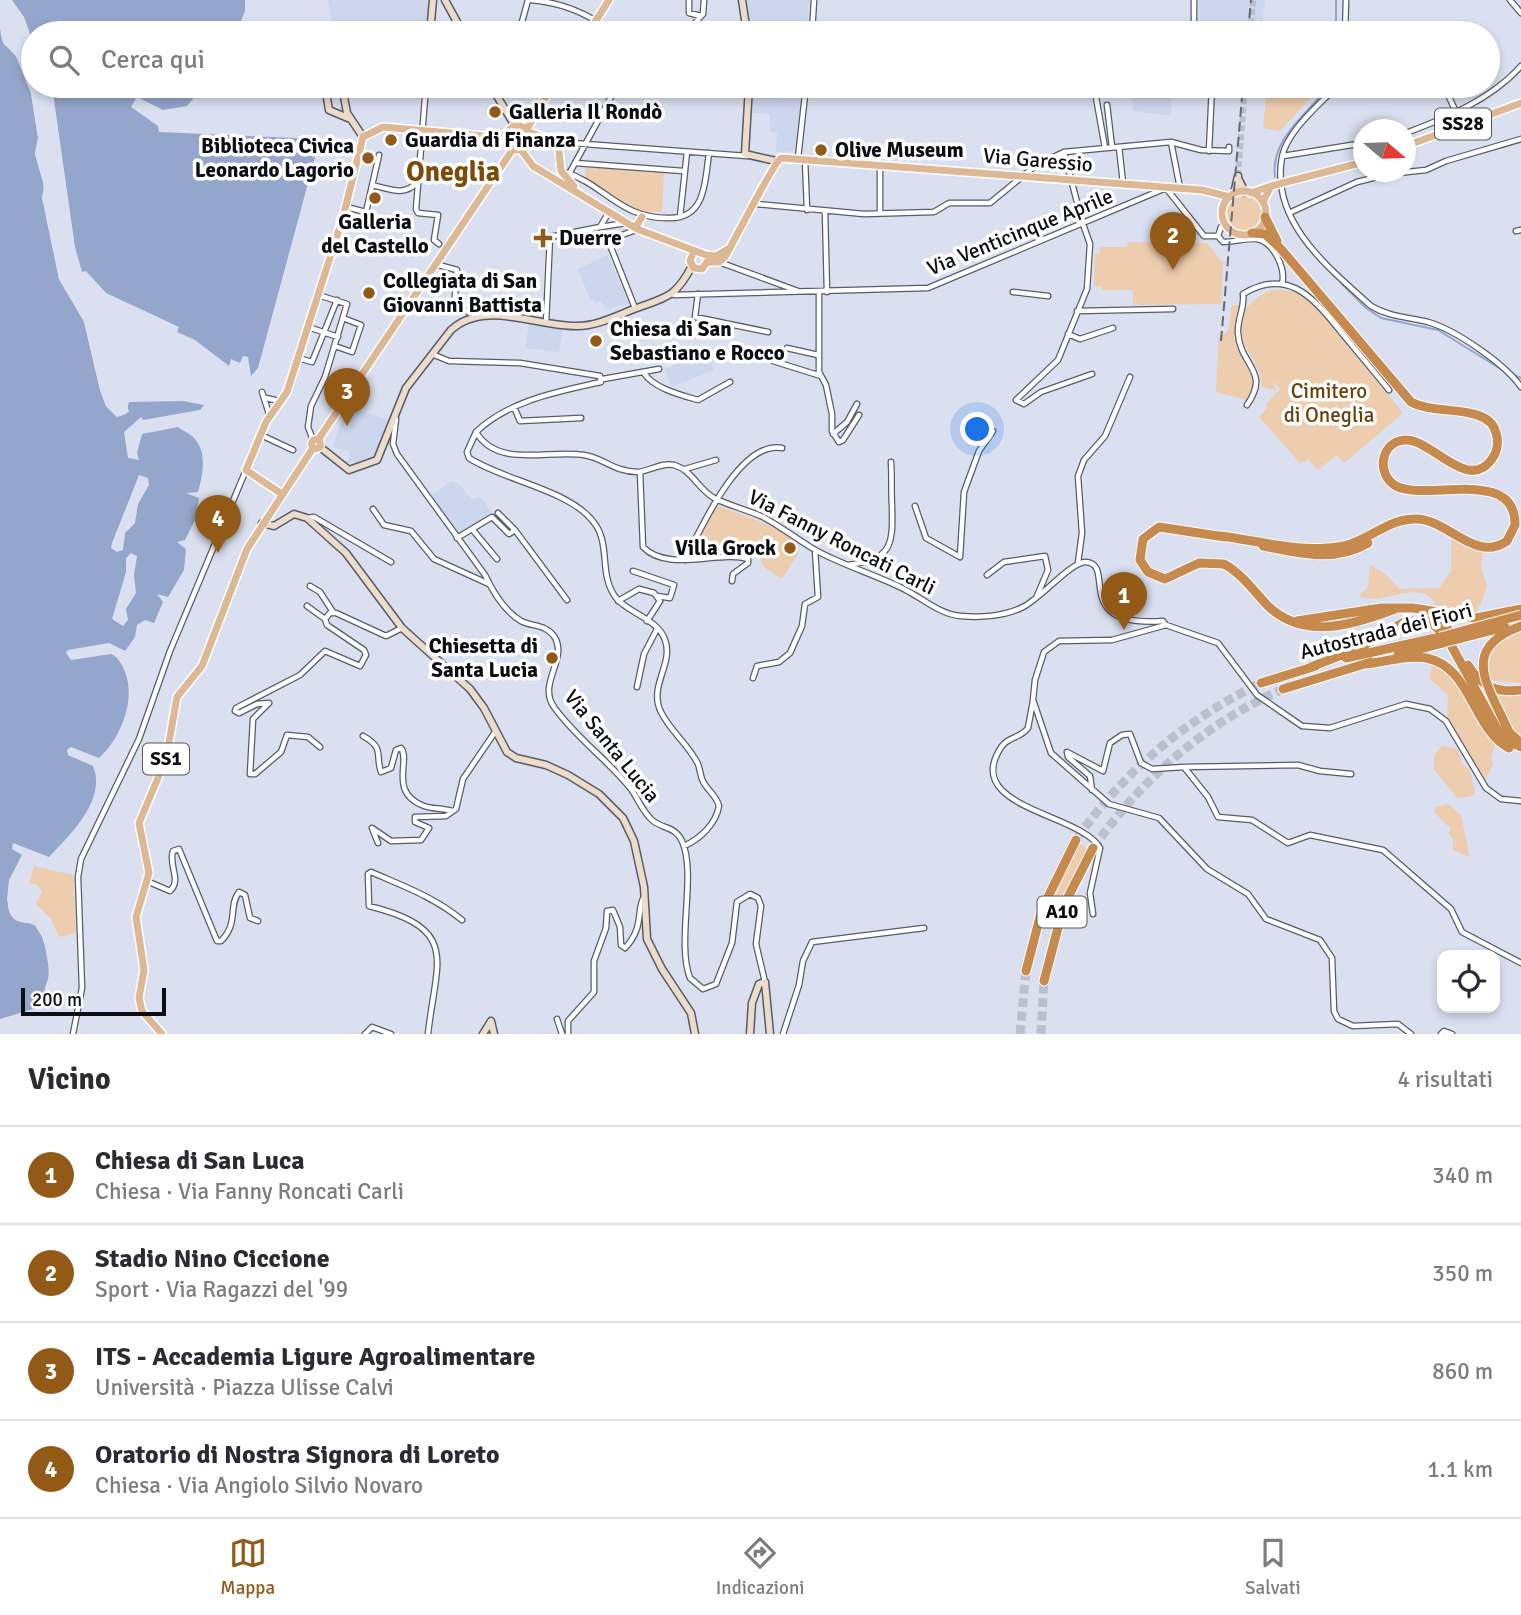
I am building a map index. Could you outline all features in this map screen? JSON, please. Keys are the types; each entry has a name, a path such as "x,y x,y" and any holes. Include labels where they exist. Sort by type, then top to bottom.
{"highway":[{"path":"1265,217 1281,249"},
{"path":"1252,233 1265,234 1281,249 1411,402 1431,410 1479,414 1495,430 1496,451 1489,463 1481,468 1464,469 1419,442 1409,440 1390,447 1383,468 1390,481 1402,488 1486,492 1502,497 1510,504 1516,520 1515,529 1507,541 1488,548 1423,519 1395,523 1361,547 1324,556 1167,526 1156,528 1141,543 1140,560 1151,575 1165,579 1199,563 1224,564 1270,608 1289,620 1316,620 1368,610 1395,609 1476,618 1521,609"},
{"path":"1429,611 1448,628 1478,679 1495,690 1521,691"},
{"name":"Autostrada dei Fiori","path":"1283,689 1521,615"},
{"path":"1311,667 1360,648 1406,621 1429,621 1446,636 1499,732 1510,743 1521,747"},
{"path":"1521,624 1496,636 1485,655 1484,677 1510,732 1521,747"},
{"name":"Autostrada dei Fiori","path":"1261,683 1311,667 1521,624"},
{"path":"1366,663 1417,657 1446,666 1459,681 1495,739 1521,747"},
{"name":"A10","path":"1026,971 1042,909 1076,840"},
{"name":"A10","path":"1044,981 1064,905 1093,848"}],"main road":[{"path":"431,21 433,0"},
{"path":"446,0 457,21"},
{"path":"596,21 609,0"},
{"path":"742,0 745,21"},
{"path":"327,98 329,110 350,119"},
{"path":"345,98 350,119 363,137"},
{"path":"501,98 523,128 529,143 517,149"},
{"path":"282,494 246,470 260,435 279,401 288,392 346,207 363,137 377,127 495,137 523,128 544,98"},
{"path":"748,156 744,150 749,98"},
{"name":"SS28","path":"1416,142 1521,103"},
{"path":"530,118 532,126 543,136"},
{"path":"523,128 558,142 568,178"},
{"path":"506,134 506,142 540,171 628,223 682,246 694,254 719,262 756,204 776,161"},
{"name":"SS1","path":"162,1034 142,1011 139,998 144,970 136,917 149,882 149,860 139,823 166,759 177,697 202,666 243,559 262,523 435,264 442,246 517,149"},
{"name":"Via Garessio","path":"748,156 776,161 802,158 1123,184 1232,196"},
{"path":"1232,196 1353,164"},
{"path":"540,171 568,178 640,229"},
{"path":"1223,208 1232,196 1238,176 1248,192 1263,203"},
{"path":"1213,192 1223,208 1226,226 1238,234 1252,233 1263,224 1263,203 1271,186"},
{"path":"640,229 642,217"},
{"path":"692,266 700,269 707,259 730,248"},
{"path":"316,444 349,470 374,462 406,388 455,325 485,315 546,323 589,325 674,295 692,266 694,254"},
{"path":"262,523 274,526 294,514 307,518 346,553 402,628 470,689 507,752 516,758 546,765 568,775 599,794 621,815 634,841 645,897 645,931 651,950 691,1013 695,1034"},
{"path":"750,1034 755,991 759,984 765,982 770,1034"},
{"path":"483,1034 491,1021 494,1034"}],"street":[{"path":"523,21 530,0 556,3 596,21"},
{"path":"689,0 689,13 701,16"},
{"path":"697,21 701,16 704,0"},
{"path":"813,21 814,0"},
{"path":"1194,0 1194,21"},
{"path":"1345,21 1346,0"},
{"path":"1510,0 1521,13"},
{"path":"1500,84 1520,68"},
{"path":"425,98 416,211 438,215 434,240 442,246"},
{"path":"611,98 568,178 642,217 680,218 691,215 700,203 709,153"},
{"path":"805,98 802,158 807,210"},
{"path":"1096,98 1105,148"},
{"path":"1209,151 1211,98"},
{"path":"1326,98 1302,123 1282,156 1289,213 1299,236 1370,306 1392,316 1430,323 1448,331 1510,371 1521,387"},
{"path":"1450,98 1456,112"},
{"path":"1416,128 1456,112 1478,98"},
{"path":"1107,105 1112,147"},
{"path":"1289,213 1348,186 1389,174 1426,170 1446,161 1521,139"},
{"path":"558,142 748,156"},
{"path":"1171,142 1180,189"},
{"path":"756,204 825,211 934,212 960,202 990,202 1021,176 1065,152 1171,142 1209,151 1229,151 1229,147"},
{"path":"1282,156 1353,145"},
{"path":"1119,146 1123,184"},
{"path":"680,218 687,152"},
{"path":"1065,152 1078,206"},
{"path":"346,207 366,212 379,155"},
{"path":"575,163 683,171"},
{"path":"880,165 880,213"},
{"path":"372,185 402,191 409,190 417,181"},
{"path":"1166,188 1204,236 1218,236"},
{"name":"Via Venticinque Aprile","path":"719,262 802,293 932,287 1166,188"},
{"path":"825,211 827,292"},
{"path":"600,228 609,212"},
{"path":"546,323 550,237 628,223"},
{"path":"1083,224 1090,244 1088,281 1077,311 1058,360 1016,400 1026,403 1041,392 1092,374"},
{"path":"1218,236 1221,227 1226,226"},
{"path":"635,309 608,240 640,229"},
{"path":"1218,236 1221,241 1255,239 1264,242 1282,265 1282,284"},
{"path":"435,264 457,270 454,308 485,315"},
{"path":"1247,405 1256,391 1257,380 1242,350 1238,334 1244,307 1243,294 1257,285 1282,284 1303,291 1318,303 1389,390"},
{"path":"819,292 818,355 832,414 833,434 842,442 859,415"},
{"path":"1013,292 1048,296"},
{"path":"674,295 802,293"},
{"path":"698,294 695,317 768,332"},
{"path":"316,444 308,427 311,406 335,346 347,304 318,295"},
{"path":"298,358 312,362 337,300"},
{"path":"1077,311 1173,309"},
{"path":"335,346 352,352 361,324 343,318"},
{"path":"308,327 338,337"},
{"path":"1068,334 1080,339 1114,328"},
{"path":"787,348 818,355"},
{"path":"432,354 449,361 520,363 600,376 603,379"},
{"path":"773,361 821,376"},
{"path":"659,369 603,379 601,382 533,398 487,422 467,452 469,458 498,475 560,498 594,522 600,532 606,581 618,601 664,636 667,647 658,681 657,701 675,733 696,761 702,779 719,806 717,815 704,833 684,846 686,961 690,978 703,989 716,984 732,943 737,902 750,894 758,898 761,906 756,944 765,982"},
{"path":"644,373 646,378 667,390 698,400 730,382"},
{"path":"1130,377 1105,436 1085,459 1078,476 1082,533 1078,563 1086,562 1096,568 1101,602 1113,615 1136,622 1163,621 1166,625 1218,643 1257,695 1302,726 1330,729 1406,704 1430,709 1446,721 1489,791 1506,800 1521,801"},
{"path":"262,392 270,417"},
{"path":"266,398 279,401"},
{"path":"833,434 847,422 856,404"},
{"path":"514,407 520,421 581,418"},
{"name":"Via Santa Lucia","path":"396,411 393,444 397,454 496,597 519,620 541,626 552,634 559,653 550,680 552,704 631,789 650,818 675,831 684,846"},
{"path":"915,506 926,538 960,557 964,492 979,451 993,431"},
{"path":"477,434 485,443 518,457 581,454 610,468 640,472 667,464 685,469 716,460"},
{"path":"260,435 293,450"},
{"path":"685,560 715,498 759,451 772,446 782,448"},
{"path":"847,565 879,556 892,541 891,461"},
{"name":"Via Fanny Roncati Carli","path":"685,469 715,498 765,518 815,550 879,577 952,615 1007,613 1035,600 1058,582 1070,567 1078,563"},
{"path":"73,1034 82,1000 78,877 81,859 139,739 170,651 246,470"},
{"path":"640,472 643,486 642,547 654,555 685,560 748,559 748,563 733,575 732,581"},
{"path":"373,509 384,525 411,531 434,559 489,584"},
{"path":"498,513 515,530 567,600"},
{"path":"307,518 314,517 391,562"},
{"path":"457,538 492,517 509,534 515,530"},
{"path":"472,528 497,559"},
{"path":"753,678 757,666 782,660 795,644 805,604 818,597 815,550"},
{"path":"987,575 1004,562 1045,556 1049,561 1048,570 1035,600"},
{"path":"618,601 639,589 670,598 674,585 633,571"},
{"path":"310,586 320,592 333,612 386,636 402,628"},
{"path":"647,621 660,601 657,596"},
{"path":"307,606 326,620 328,626 363,650 366,659 360,666 327,651 300,674 254,696 235,711 239,713 257,704 270,703 253,719 250,774 255,774 281,752 287,735 308,737 320,747"},
{"path":"326,620 333,612"},
{"path":"1093,914 1090,893 1100,848 1095,840 1078,828 1013,802 1000,790 995,776 995,763 1002,746 1028,729 1035,680 1044,652 1050,646 1068,640 1112,640 1166,625"},
{"path":"637,687 644,654 657,629"},
{"path":"1033,700 1051,753 1092,790 1114,806 1159,818 1207,869 1248,894 1266,919 1320,940 1332,958 1334,1011 1339,1019 1353,1026 1398,1024 1411,1034"},
{"path":"378,843 372,828 391,841 421,840 429,828 415,822 415,817 446,816 452,811 460,803 459,789 463,779 495,732"},
{"path":"1092,790 1091,778 1067,752 1103,771 1110,743 1124,734 1134,737 1138,758 1145,767 1298,765 1320,771 1351,774"},
{"path":"363,736 375,744 381,755 381,772 391,768 398,748 404,750 402,781 408,794 423,806 452,811"},
{"path":"1184,767 1208,797 1218,817 1252,820 1285,843 1310,835 1383,850 1451,909 1462,932 1521,962"},
{"path":"149,882 170,891 174,888 176,881 171,857 173,851 179,849 217,941 221,941 231,930 235,899 239,892 245,895 250,918 258,921"},
{"path":"428,1034 437,972 436,945 433,938 406,918 368,905 368,874 371,872 405,885 410,890 442,904 462,920"},
{"path":"568,1034 568,1021 594,992 594,961 606,928 607,911 613,911 617,918 621,945 625,948 638,929 641,901 645,897"},
{"path":"783,1034 799,985 803,961 812,942 924,928"},
{"path":"557,1019 562,1034"},
{"path":"365,1034 372,1027 377,1027 391,1034"},
{"path":"1441,1034 1444,1031 1451,1034"}],"shaded area":[{"path":"328,0 429,0 428,21 332,21"},
{"path":"746,0 809,0 808,21 749,21"},
{"path":"1199,0 1265,0 1262,21 1200,21"},
{"path":"752,98 801,98 795,151 776,152 777,133 770,132 770,114 751,113"},
{"path":"1132,98 1172,98 1171,116 1133,111"},
{"path":"608,255 629,304 605,309 601,301 595,303 593,299 590,300 578,269"},
{"path":"529,324 563,328 559,352 525,348"},
{"path":"707,352 714,370 671,387 665,369"},
{"path":"346,406 389,420 374,459 347,463 350,452 333,447"},
{"path":"451,481 459,484 471,499 481,497 492,513 459,536 430,497"}],"green space":[{"path":"1266,98 1311,98 1280,131 1263,128"},
{"path":"586,167 664,173 662,212 637,212 585,180"},
{"path":"1244,194 1257,200 1263,213 1257,226 1244,232 1231,226 1225,213 1231,200"},
{"path":"1128,242 1207,243 1223,263 1221,304 1133,305 1133,290 1101,290 1101,286 1094,286 1095,253 1100,253 1100,247 1127,247"},
{"name":"Cimitero di Oneglia","path":"1276,289 1301,293 1316,306 1403,413 1344,463 1337,455 1318,470 1308,459 1301,464 1259,417 1268,407 1266,404 1280,389 1273,381 1276,390 1262,387 1260,373 1253,363 1256,363 1243,340 1242,319 1253,301"},
{"path":"1232,305 1242,305 1235,338 1253,384 1247,400 1216,392 1219,333 1223,335 1228,331"},
{"path":"717,506 762,522 799,542 798,554 782,579 765,568 756,553 749,557 688,558"},
{"path":"1451,536 1483,551 1481,567 1487,587 1476,615 1438,609 1432,599 1423,593 1369,599 1359,596 1368,587 1370,565 1388,576 1399,589 1439,588 1451,571"},
{"path":"1521,629 1521,683 1490,680 1488,662 1493,647 1512,632"},
{"path":"1433,663 1450,675 1495,745 1491,758 1493,765 1484,782 1447,719 1448,695 1429,678"},
{"path":"1496,694 1521,694 1521,739 1515,734"},
{"path":"1442,746 1458,749 1462,763 1470,771 1475,792 1472,796 1457,798 1434,769 1434,755"},
{"path":"1448,804 1461,815 1470,857 1453,850 1453,839 1448,833 1451,829 1434,812 1437,807"},
{"path":"1078,843 1088,849 1067,891 1052,911 1055,887"},
{"path":"34,866 73,875 76,933 59,937 51,919 36,904 42,891 38,885 29,883"}],"water":[{"path":"12,0 245,0 245,11 241,21 25,21"},
{"path":"0,29 2,40 16,56 21,68 21,98 32,98 38,138 35,154 43,179 45,210 59,279 84,322 106,406 117,417 126,414 129,402 183,401 204,405 200,410 143,420 141,417 124,432 128,458 139,460 137,453 142,434 178,427 197,442 203,463 198,492 186,493 199,498 196,518 185,540 177,542 186,549 184,570 168,597 157,594 163,602 154,623 145,620 137,625 135,637 125,651 109,643 68,650 66,653 71,660 111,654 116,657 128,682 127,710 116,737 99,758 71,747 67,750 68,755 93,766 96,779 91,804 76,828 49,857 13,843 12,849 22,855 10,886 9,912 16,920 38,927 45,947 49,976 43,1006 0,1019"},
{"path":"54,98 136,98 131,107 158,126 159,132 320,139 258,368 251,376 248,357 243,356 240,363 231,359 229,366 195,340 177,332 179,327 106,293 86,271 82,272 75,247"},
{"path":"139,98 194,98 187,106 163,110"}],"pier":[{"path":"0,26 6,41 15,48 21,60 21,68 16,56 3,43"},
{"path":"32,98 41,137 39,153 48,186 45,198 63,278 87,320 109,405 117,413 125,411 125,399 129,412 117,417 106,406 100,390 84,321 59,279 42,198 44,186 35,154 38,138"},
{"path":"139,475 148,478 149,485 138,504 135,523 125,533 123,550 117,552 111,548 112,543"},
{"path":"131,553 137,556 134,575 136,593 126,609 128,620 123,626 112,619 126,572 126,558"},
{"path":"22,855 25,856 13,881 10,900 16,917 31,919 41,925 49,944 53,973 44,1009 45,988 50,973 44,940 34,924 14,919 7,900 9,880"}],"waterway":[{"path":"1336,0 1336,21"},
{"path":"1275,177 1278,150 1284,139 1319,98"},
{"path":"1342,284 1366,308 1381,318 1438,330 1504,371"},
{"path":"1512,374 1521,378"}],"tunnel":[{"path":"1251,21 1253,0"},
{"path":"1238,176 1244,98"},
{"path":"1077,838 1116,790 1159,749 1207,713 1261,683"},
{"path":"1093,848 1132,799 1177,756 1227,719 1283,689"},
{"path":"1020,1034 1026,971"},
{"path":"1041,1034 1044,981"}],"railway":[{"path":"1249,21 1251,0"},
{"path":"1221,341 1242,98"}],"place":[{"name":"Galleria Il Rondò","path":"495,112"},
{"name":"Guardia di Finanza","path":"391,140"},
{"name":"Olive Museum","path":"821,150"},
{"name":"Biblioteca Civica Leonardo Lagorio","path":"368,158"},
{"name":"Galleria del Castello","path":"375,198"},
{"name":"Duerre","path":"543,238"},
{"name":"Stadio Nino Ciccione","path":"1173,270"},
{"name":"Collegiata di San Giovanni Battista","path":"369,293"},
{"name":"Chiesa di San Sebastiano e Rocco","path":"596,341"},
{"name":"ITS - Accademia Ligure Agroalimentare","path":"347,426"},
{"name":"Villa Grock","path":"790,548"},
{"name":"Oratorio di Nostra Signora di Loreto","path":"218,553"},
{"name":"Chiesa di San Luca","path":"1124,630"},
{"name":"Chiesetta di Santa Lucia","path":"552,658"}],"district":[{"name":"Oneglia","path":"453,172"}]}
